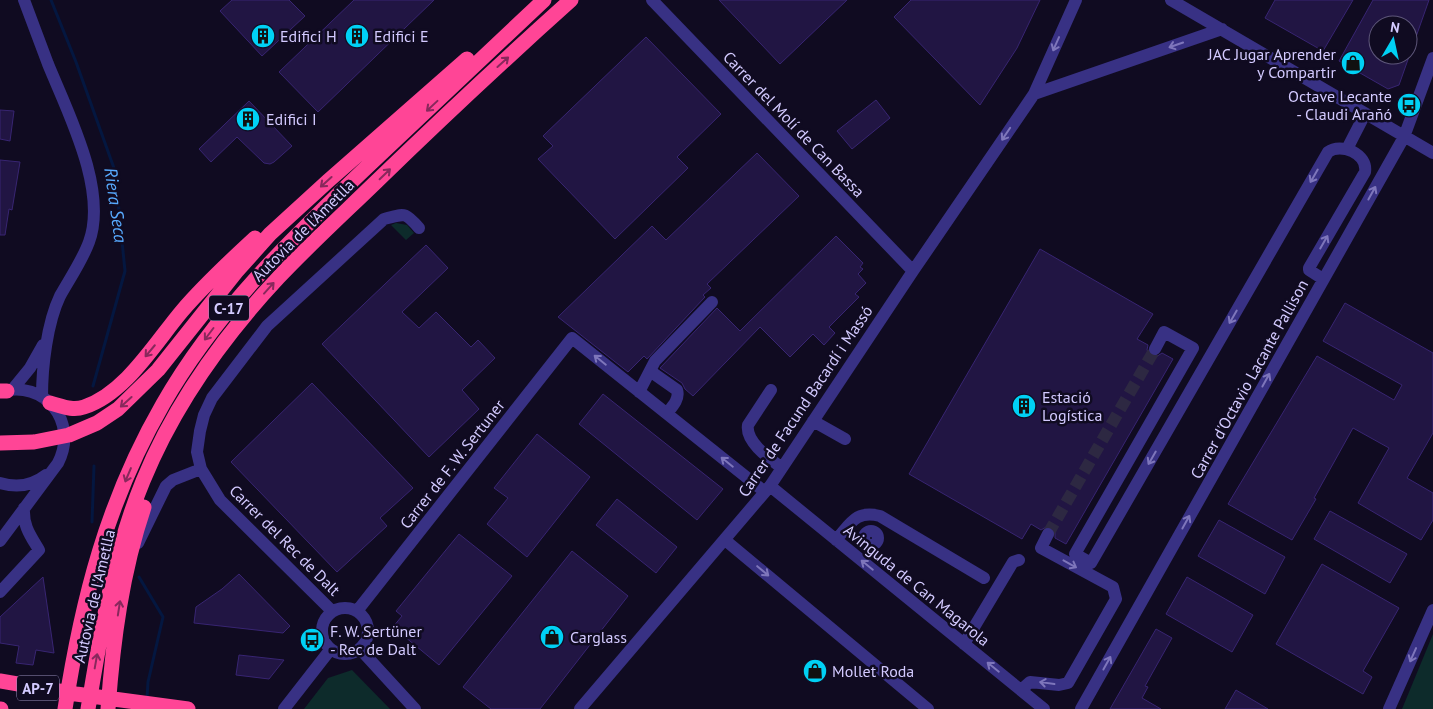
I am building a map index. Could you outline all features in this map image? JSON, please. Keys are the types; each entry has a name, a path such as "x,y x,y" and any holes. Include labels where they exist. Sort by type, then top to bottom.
{"highway":[{"path":"0,443 26,443 69,435 97,423 118,409 158,370 236,272 270,234 534,0"},
{"name":"Autovia de l'Ametlla","path":"65,709 85,600 111,515 147,432 203,341 264,268 334,198 544,0"},
{"name":"Autovia de l'Ametlla","path":"88,709 108,597 124,535 143,480 177,411 218,348 279,277 460,101 571,0"},
{"path":"46,400 71,409 83,407 96,402 121,384 217,272 260,233 298,209"},
{"path":"108,709 117,622 129,558 143,509 177,411"},
{"name":"AP-7","path":"0,681 76,694 188,709"}],"street":[{"path":"5,391 30,368 40,352 60,298 78,266 89,241 95,205 88,168 75,128 24,0"},
{"name":"Carrer del Molí de Can Bassa","path":"652,0 913,271"},
{"name":"Carrer de Facund Bacardí i Massó","path":"580,709 768,489 1034,94 1076,0"},
{"path":"1171,0 1433,153"},
{"path":"1034,94 1222,29"},
{"name":"Carrer d'Octavio Lacante Pallison","path":"1082,707 1404,137 1433,58"},
{"path":"1347,149 1365,114"},
{"path":"1155,350 1164,332 1193,348 1075,554 1091,563 1328,152 1335,148 1343,147 1362,158 1366,166 1309,268 1323,279"},
{"name":"Carrer del Rec de Dalt","path":"332,611 220,500 201,469 197,452 200,431 212,398 267,326 384,219 403,214 408,216 419,228"},
{"path":"639,392 655,361 712,302"},
{"path":"46,400 42,379 50,328"},
{"name":"Avinguda de Can Magarola","path":"572,338 639,392 836,540 1044,709"},
{"name":"Carrer de F. W. Sertuner","path":"357,611 572,338"},
{"path":"650,371 677,390 676,400 667,413"},
{"path":"771,390 748,425 747,430 748,435 766,456 782,468"},
{"path":"0,541 61,457 65,443 62,421 46,400 28,391 5,391"},
{"path":"814,421 845,439"},
{"path":"129,558 166,486 173,480 201,469"},
{"path":"0,483 16,486 24,485 33,483 48,474"},
{"path":"0,592 39,550 29,534 24,520 24,508"},
{"path":"836,540 855,518 869,514 880,516 984,578"},
{"path":"1021,690 1030,682 1058,685 1068,683 1116,599 1113,587 1041,548 1048,534"},
{"path":"725,540 928,709"},
{"path":"964,644 1013,562 1019,560"},
{"path":"340,608 349,608 357,611 365,619 368,629 367,640 360,649 346,655 330,650 323,641 321,630 324,619 332,611 340,608"},
{"path":"1389,709 1433,610"},
{"path":"360,649 415,709"},
{"path":"284,709 330,650"}],"green space":[{"path":"396,223 407,225 414,233 406,240 391,225"},
{"path":"1433,634 1433,709 1402,709"},
{"path":"352,670 390,709 304,709 328,678"}],"building":[{"name":"Edifici H","path":"232,0 289,0 305,16 262,56 220,11"},
{"name":"Edifici E","path":"354,0 434,0 318,112 279,72"},
{"path":"719,0 847,0 780,64"},
{"path":"911,0 1040,0 1017,48 980,105 894,17"},
{"path":"1275,0 1353,0 1323,51 1265,18"},
{"path":"1373,0 1429,0 1418,31 1418,15 1368,15 1368,65 1406,65 1399,85 1388,89 1339,61"},
{"path":"646,37 721,114 677,157 688,168 615,239 538,159 553,146 543,136"},
{"path":"876,100 890,118 852,149 837,131"},
{"name":"Edifici I","path":"249,101 292,146 270,164 264,163 237,137 211,162 199,149"},
{"path":"0,110 14,111 10,141 0,139"},
{"path":"757,153 799,196 707,284 711,288 703,295 705,297 647,359 644,356 628,372 558,317 652,226 666,240"},
{"path":"0,160 20,162 12,210 9,209 5,235 0,235"},
{"path":"836,236 863,263 860,267 863,269 858,274 866,283 855,294 859,297 829,327 835,333 824,345 813,334 790,357 760,327 693,396 685,389 682,383 660,368 717,308 740,331"},
{"path":"426,245 448,268 402,312 419,328 436,312 471,347 478,340 495,358 462,390 479,409 429,457 322,344"},
{"name":"Estació Logística","path":"1040,249 1153,314 1137,339 1148,345 1147,350 1151,356 1156,357 1162,353 1173,359 1066,544 1055,538 1055,530 1048,526 1041,530 1031,524 1022,539 909,474"},
{"path":"1345,303 1433,353 1433,433 1407,478 1433,493 1433,520 1421,540 1358,503 1389,448 1353,428 1292,540 1228,504 1317,356 1394,400 1402,385 1323,341"},
{"path":"312,383 413,488 380,518 387,526 337,572 231,462"},
{"path":"603,394 723,489 697,520 579,424"},
{"path":"537,434 590,477 527,557 487,524 508,498 494,488"},
{"path":"617,499 677,547 656,573 596,525"},
{"path":"1330,511 1407,554 1390,583 1314,539"},
{"path":"1219,520 1285,557 1265,594 1198,556"},
{"path":"459,534 512,576 439,665 393,627 402,616 396,611"},
{"path":"572,551 628,596 540,709 491,709 463,687"},
{"path":"1322,564 1399,608 1363,671 1372,677 1363,694 1276,644"},
{"path":"239,574 290,626 283,633 194,623 196,607 222,589"},
{"path":"43,577 54,653 36,650 33,665 16,663 19,646 0,643 0,617"},
{"path":"1187,577 1253,615 1232,652 1166,614"},
{"path":"1156,629 1172,638 1145,686 1148,687 1142,698 1161,709 1110,709"},
{"path":"239,655 284,660 269,679 236,675"},
{"path":"1236,690 1268,709 1225,709"}],"waterway":[{"name":"Riera Seca","path":"51,0 76,62 115,171 125,271 93,386"},
{"name":"Riera Seca","path":"92,522 94,466"},
{"name":"Riera Seca","path":"139,577 163,617 148,682 147,698"}],"tunnel":[{"path":"1048,534 1155,349"}],"place":[{"name":"Edifici H","path":"263,36"},
{"name":"Edifici E","path":"357,36"},
{"name":"JAC Jugar Aprender y Compartir","path":"1353,63"},
{"name":"Octave Lecante - Claudi Arañó","path":"1409,105"},
{"name":"Edifici I","path":"248,119"},
{"name":"Estació Logística","path":"1024,406"},
{"name":"Carglass","path":"552,637"},
{"name":"F. W. Sertüner - Rec de Dalt","path":"312,640"},
{"name":"Mollet Roda","path":"815,671"}]}
